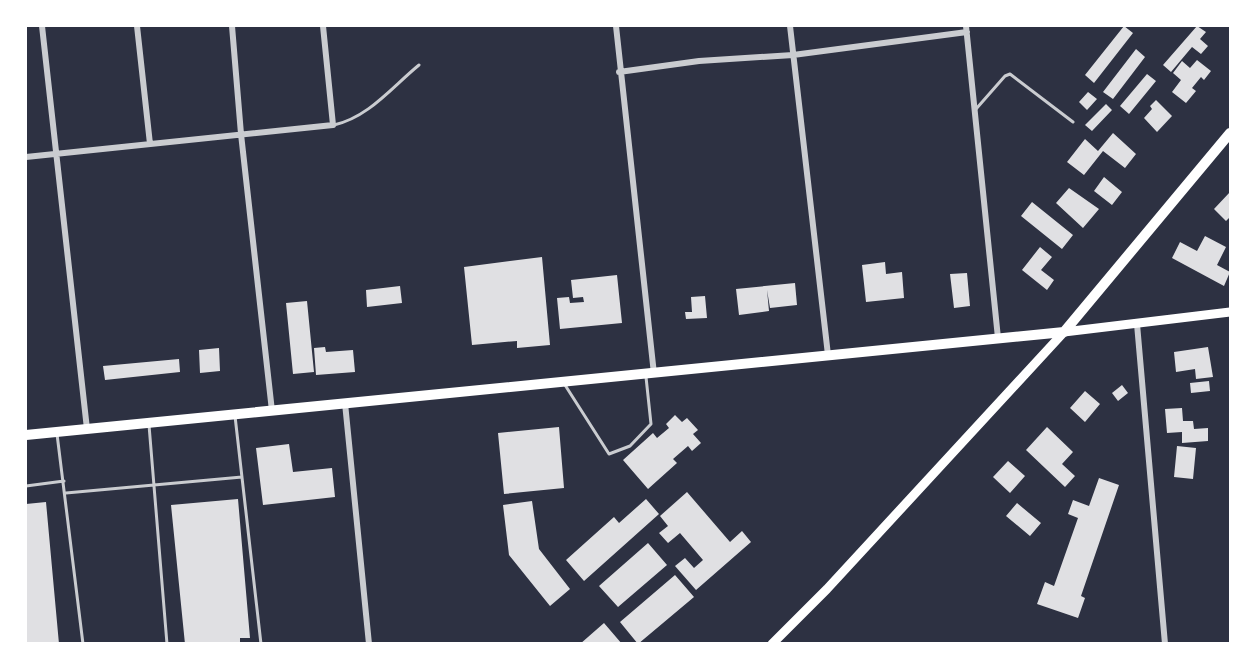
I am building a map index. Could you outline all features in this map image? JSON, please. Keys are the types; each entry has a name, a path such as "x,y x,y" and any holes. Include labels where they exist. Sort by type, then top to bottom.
{"main road":[{"path":"772,644 827,590 1064,332 1230,133"},
{"path":"26,435 1064,332 1230,312"}],"street":[{"path":"42,26 87,429"},
{"path":"137,26 150,144"},
{"path":"232,26 241,134 272,411"},
{"path":"26,158 333,125 323,26"},
{"path":"616,26 650,374"},
{"path":"790,26 828,355"},
{"path":"620,72 699,61 793,56 967,29 998,338"},
{"path":"1137,324 1165,644"},
{"path":"345,403 369,644"}],"lane":[{"path":"333,125 348,122 366,112 419,65"},
{"path":"975,110 1005,76 1010,74 1073,122"},
{"path":"564,383 609,454 630,447 651,424 650,374"},
{"path":"235,414 261,644"},
{"path":"149,423 167,644"},
{"path":"56,432 66,493 83,644"},
{"path":"66,493 242,477"},
{"path":"26,486 64,481"}],"building":[{"path":"1124,26 1133,33 1094,83 1085,75"},
{"path":"1197,26 1206,32 1200,39 1208,46 1201,54 1192,47 1171,72 1163,65"},
{"path":"1136,49 1145,57 1113,99 1103,92"},
{"path":"1197,60 1211,71 1204,80 1201,77 1192,88 1196,91 1186,103 1172,92 1181,80 1173,73 1182,61 1190,68"},
{"path":"1147,74 1156,81 1129,114 1120,106"},
{"path":"1088,92 1097,99 1087,110 1079,102"},
{"path":"1156,100 1172,116 1157,132 1144,118"},
{"path":"1106,104 1112,110 1092,131 1085,125"},
{"path":"1113,133 1136,154 1125,168 1103,151 1084,175 1067,162 1085,139 1098,151"},
{"path":"1104,177 1122,192 1112,205 1094,191"},
{"path":"1069,188 1099,209 1083,228 1056,203"},
{"path":"1230,192 1230,217 1226,221 1214,209"},
{"path":"1032,202 1073,235 1062,249 1021,216"},
{"path":"1205,236 1226,247 1217,265 1230,272 1224,286 1172,258 1180,242 1197,251"},
{"path":"1040,247 1052,257 1041,270 1054,280 1047,290 1022,270"},
{"path":"542,257 550,345 517,348 517,341 472,345 464,267"},
{"path":"885,262 886,274 902,272 904,298 866,302 862,265"},
{"path":"967,273 970,306 954,308 950,274"},
{"path":"617,275 622,323 560,329 557,298 569,297 570,303 584,302 583,297 573,298 571,280"},
{"path":"795,283 797,305 770,308 767,290 769,311 739,315 736,289"},
{"path":"400,286 402,303 367,307 366,290"},
{"path":"705,296 707,318 686,319 685,312 692,312 691,297"},
{"path":"307,301 314,372 293,374 286,303"},
{"path":"325,347 326,352 353,350 355,372 316,375 314,348"},
{"path":"1208,347 1213,377 1196,379 1195,369 1176,372 1174,352"},
{"path":"219,348 220,371 200,373 199,350"},
{"path":"179,359 180,372 105,380 103,366"},
{"path":"1209,381 1210,391 1191,393 1190,383"},
{"path":"1122,385 1128,393 1118,401 1112,393"},
{"path":"1085,391 1100,404 1085,422 1070,408"},
{"path":"1182,408 1183,421 1193,421 1194,429 1208,428 1208,441 1182,443 1182,432 1167,433 1165,409"},
{"path":"675,415 682,422 687,418 698,430 693,434 701,443 692,451 688,446 673,459 677,463 648,489 623,460 653,433 657,438 669,428 666,424"},
{"path":"559,427 564,488 504,494 498,433"},
{"path":"1047,427 1073,452 1062,464 1075,476 1065,487 1026,450"},
{"path":"289,444 293,472 332,468 335,497 263,505 256,448"},
{"path":"1177,446 1196,448 1193,479 1174,477"},
{"path":"1008,461 1025,476 1010,493 993,477"},
{"path":"1099,478 1119,485 1081,596 1085,598 1078,618 1037,604 1045,582 1054,586 1078,518 1068,514 1073,500 1089,506"},
{"path":"687,492 730,542 742,531 751,542 696,590 675,566 685,558 694,568 703,560 680,533 668,543 659,533 668,526 660,516"},
{"path":"238,499 250,638 240,638 240,644 185,644 171,505"},
{"path":"646,499 659,514 584,581 566,560 614,517 619,523"},
{"path":"532,501 539,549 570,589 550,606 509,555 503,505"},
{"path":"46,502 59,644 26,644 26,504"},
{"path":"1017,503 1041,523 1030,536 1006,516"},
{"path":"648,543 667,565 618,607 599,586"},
{"path":"675,575 694,597 638,644 620,622"},
{"path":"604,623 622,644 580,644"}]}
